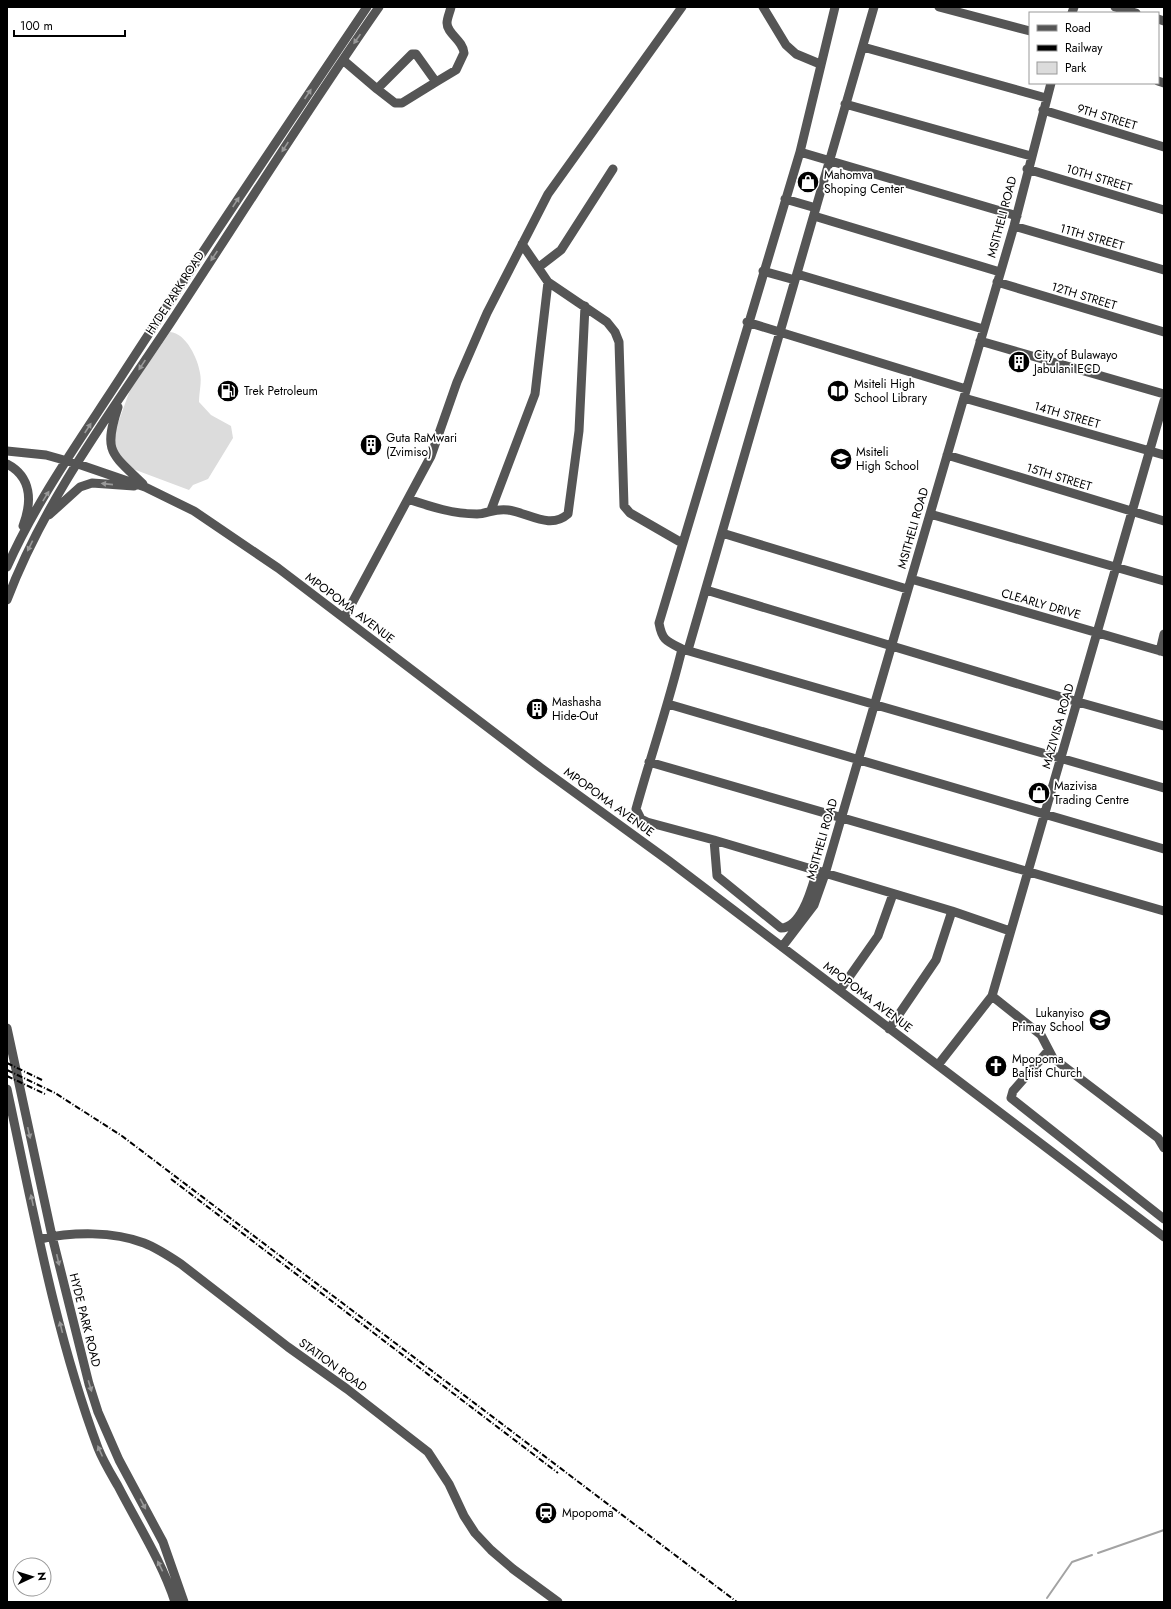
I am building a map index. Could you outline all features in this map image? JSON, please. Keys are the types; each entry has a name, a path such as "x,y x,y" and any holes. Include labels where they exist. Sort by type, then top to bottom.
{"street":[{"name":"HYDE PARK ROAD","path":"7,567 14,551 67,461 184,279 367,7"},
{"name":"HYDE PARK ROAD","path":"7,600 19,568 42,521 123,392 342,60 379,7"},
{"path":"342,60 395,103 399,104 456,70 464,52 462,43 448,28 447,23 451,7"},
{"path":"344,618 431,456 457,382 487,313 556,182 682,7"},
{"path":"763,7 786,45 796,54 820,64"},
{"path":"835,7 820,64 800,152 747,322 659,623 662,636 666,641 685,649 1164,788"},
{"path":"874,7 706,590 685,649 649,762 636,809 641,819 647,822 714,840 952,911 1010,931"},
{"path":"939,7 1029,32"},
{"path":"1115,7 1132,12"},
{"path":"863,47 1046,98"},
{"path":"377,89 412,54 419,56 436,82"},
{"name":"MSITHELI ROAD","path":"782,947 814,905 821,872 840,818 1017,216 1027,169 1051,84"},
{"path":"845,104 1031,156"},
{"name":"9TH STREET","path":"1043,110 1164,146"},
{"path":"800,152 1017,216"},
{"name":"10TH STREET","path":"1027,169 1164,210"},
{"path":"539,267 561,250 613,170"},
{"path":"785,199 815,212 1000,272"},
{"name":"11TH STREET","path":"1014,226 1164,270"},
{"path":"522,244 548,282 607,322 615,332 619,342 624,506 630,513 682,543"},
{"path":"763,271 796,277 983,329"},
{"path":"491,510 535,394 548,282"},
{"name":"12TH STREET","path":"997,282 1164,332"},
{"path":"408,499 446,512 461,514 480,514 491,510 507,510 550,522 562,520 568,514 579,431 584,306"},
{"name":"14TH STREET","path":"747,322 965,394 1164,456"},
{"path":"980,341 1164,394"},
{"path":"123,392 110,434 111,447 118,460 145,487"},
{"name":"MAZIVISA ROAD","path":"938,1065 992,996 1164,400"},
{"name":"MPOPOMA AVENUE","path":"7,451 46,455 78,464 145,487 194,511 278,568 541,768 669,861 1164,1236"},
{"name":"15TH STREET","path":"947,455 1164,521"},
{"path":"7,464 22,475 30,501 28,512 14,551"},
{"path":"42,521 80,487 92,483 145,487"},
{"path":"930,514 1164,581"},
{"path":"722,532 907,589"},
{"name":"CLEARLY DRIVE","path":"911,579 1162,651"},
{"path":"706,590 891,647 1164,726"},
{"path":"1162,651 1164,634"},
{"path":"668,704 1164,849"},
{"path":"649,762 1164,911"},
{"path":"714,840 717,876 780,928 790,926 805,906 821,872"},
{"path":"840,990 878,936 893,894"},
{"path":"889,1029 936,960 952,911"},
{"path":"992,996 1040,1035 1053,1058 1158,1138 1164,1148"},
{"name":"HYDE PARK ROAD","path":"7,1028 20,1095 52,1236 78,1343 98,1412 118,1460 163,1542 184,1602"},
{"path":"1048,1051 1013,1091 1011,1098 1164,1219"},
{"name":"HYDE PARK ROAD","path":"7,1089 40,1239 72,1373 97,1445 160,1566 175,1602"},
{"name":"STATION ROAD","path":"40,1239 52,1236 92,1234 118,1236 142,1242 163,1252 181,1264 288,1347 347,1389 428,1452 449,1484 464,1516 475,1533 491,1550 513,1569 558,1602"}],"green space":[{"path":"170,332 176,333 186,342 197,361 201,376 199,402 211,415 231,426 233,438 208,479 193,485 189,490 133,469 121,460 115,448 114,434 130,390"}],"waterway":[{"path":"1098,1553 1164,1530"},
{"path":"1047,1598 1072,1562 1092,1555"}],"railway":[{"path":"7,1063 42,1080"},
{"path":"7,1070 55,1093 122,1136 737,1602"},
{"path":"7,1076 45,1094"},
{"path":"171,1179 558,1473"}],"place":[{"name":"Mahomva Shoping Center","path":"808,182"},
{"name":"City of Bulawayo Jabulani ECD","path":"1019,362"},
{"name":"Trek Petroleum","path":"228,391"},
{"name":"Msiteli High School Library","path":"838,391"},
{"name":"Guta RaMwari (Zvimiso)","path":"371,445"},
{"name":"Msiteli High School","path":"841,459"},
{"name":"Mashasha Hide-Out","path":"537,709"},
{"name":"Mazivisa Trading Centre","path":"1039,793"},
{"name":"Lukanyiso Primay School","path":"1100,1020"},
{"name":"Mpopoma Ba[tist Church","path":"996,1066"},
{"name":"Mpopoma","path":"546,1513"}]}
